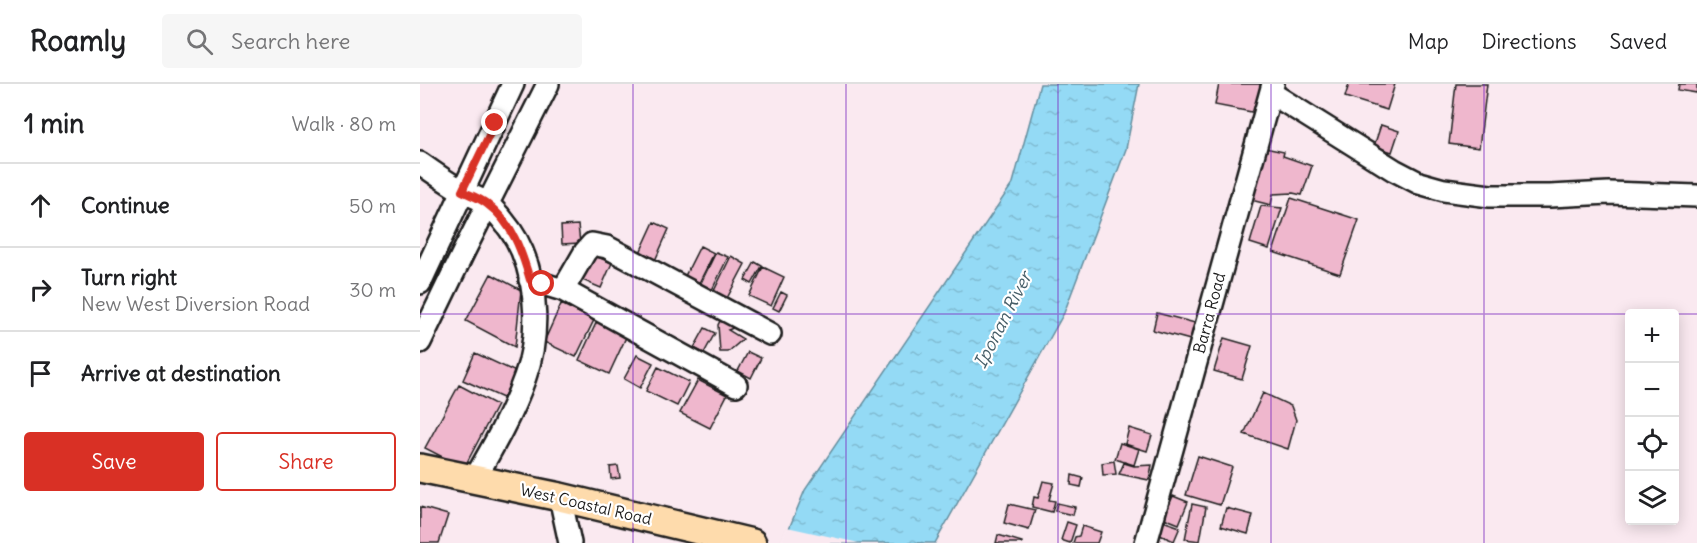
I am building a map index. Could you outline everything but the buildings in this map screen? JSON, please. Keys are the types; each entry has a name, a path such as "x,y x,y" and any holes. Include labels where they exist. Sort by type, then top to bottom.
{"main road":[{"name":"West Coastal Road","path":"420,468 560,497 752,543"}],"street":[{"path":"420,283 513,84"},
{"path":"420,342 548,84"},
{"path":"1272,88 1394,170 1419,183 1444,190 1490,196 1609,193 1697,196"},
{"name":"Barra Road","path":"1146,543 1272,88"},
{"path":"420,163 439,178 488,204 510,229 522,251 530,280 535,312 534,340 526,376 506,424 474,480"},
{"path":"563,290 592,244 607,248 770,334"},
{"path":"530,280 563,290 736,385"},
{"path":"560,497 570,543"}],"water":[{"name":"Iponan River","path":"1040,84 1139,84 1126,149 1064,313 935,543 783,543 805,490 1013,183"}],"pier":[{"path":"787,527 859,543 780,543"}],"route":[{"path":"495,123 462,191 488,204 500,217 510,229 522,251 530,280 542,284"}]}
